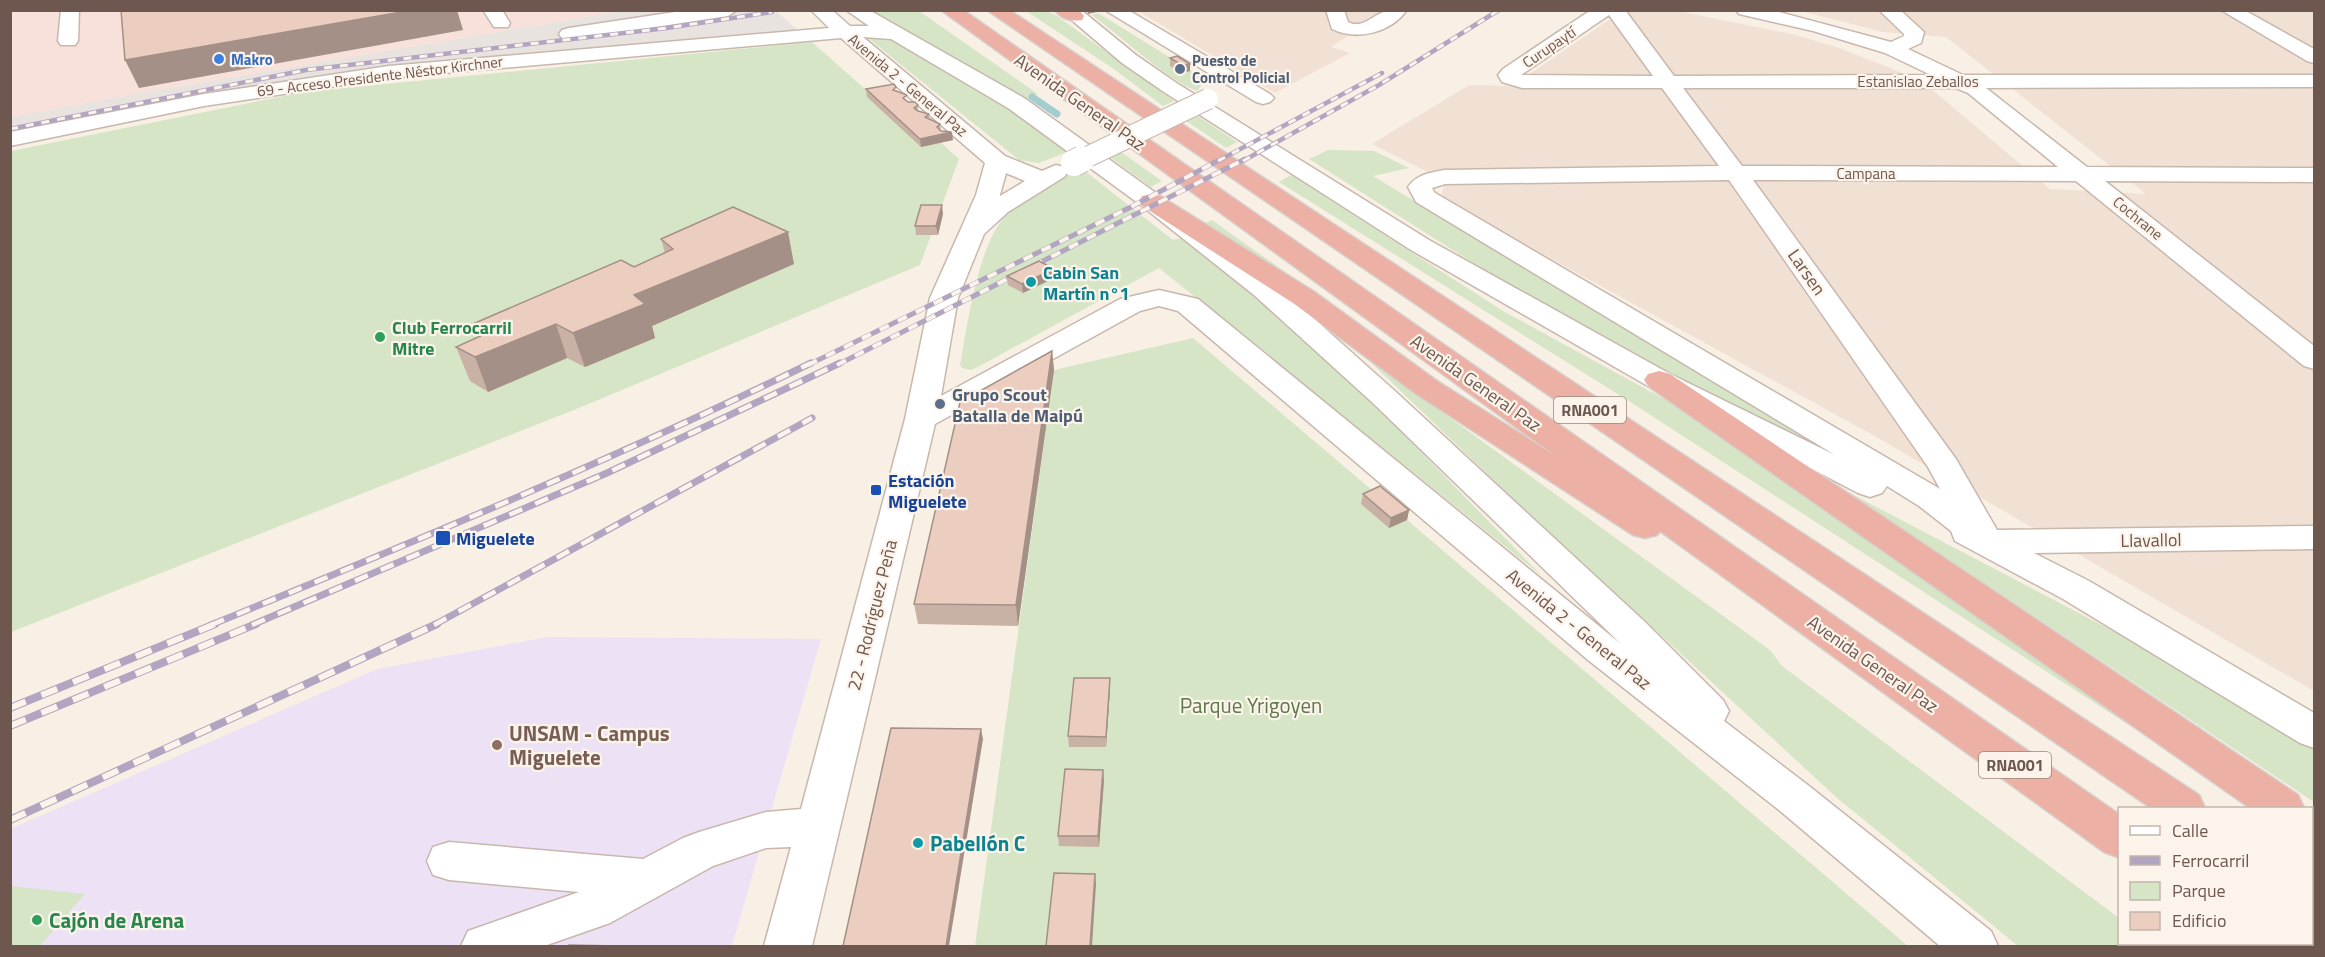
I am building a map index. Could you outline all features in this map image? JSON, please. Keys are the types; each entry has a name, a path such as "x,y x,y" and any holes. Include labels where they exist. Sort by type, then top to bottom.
{"highway":[{"name":"Avenida General Paz","path":"950,10 2118,838"},
{"name":"Avenida General Paz","path":"996,10 2183,807"},
{"path":"1151,201 1304,297 1426,387 1498,434 1911,692"},
{"path":"1659,380 2282,807"}],"street":[{"path":"68,42 70,10"},
{"path":"549,37 728,10"},
{"path":"855,10 1016,104 1151,201 1264,289 1385,398 1632,632 1794,798"},
{"path":"1114,10 1263,98"},
{"path":"1335,10 1338,25 1346,30 1362,30 1371,27 1398,10"},
{"name":"Curupaytí","path":"1522,82 1509,78 1508,75 1604,10"},
{"name":"Larsen","path":"1615,10 1944,466 1987,542"},
{"name":"Cochrane","path":"1745,10 1809,25 1892,49 1975,89 2314,360"},
{"path":"1888,10 1914,32 1914,39 1892,49"},
{"path":"2230,10 2314,57"},
{"path":"1070,12 1129,59 1171,88 1420,246 1659,380 1917,510 1987,542 2076,590 2314,732"},
{"name":"69 - Acceso Presidente Néstor Kirchner","path":"753,39 810,30 824,25 824,14"},
{"name":"Avenida 2 - General Paz","path":"824,14 997,161 1042,179"},
{"name":"69 - Acceso Presidente Néstor Kirchner","path":"10,139 204,100 327,80 753,39 872,31 896,34"},
{"path":"10,123 307,67 515,41"},
{"name":"22 - Rodríguez Peña","path":"788,946 921,419 945,298 970,234 999,207 1042,179 1208,99 1224,87 1225,81 1220,74"},
{"name":"Estanislao Zeballos","path":"1522,82 2314,81"},
{"path":"970,234 988,195 997,161"},
{"name":"Campana","path":"1987,542 1931,498 1425,197 1420,186 1425,182 1444,177 1734,173 2314,176"},
{"name":"Avenida 2 - General Paz","path":"921,419 1130,305 1153,297 1176,299 1188,305 1602,650 1794,798 1974,946"},
{"name":"Llavallol","path":"1987,542 2314,537"},
{"path":"485,946 594,908 699,852 766,830 819,826"},
{"path":"450,861 648,879"}],"shaded area":[{"path":"11,11 621,11 11,117"},
{"path":"621,11 776,11 798,30 396,67 242,87 11,133 11,117"},
{"path":"1138,11 1386,11 1331,47 1350,53 1275,93"},
{"path":"1622,11 1678,11 1796,35 1839,48 1908,75 1929,87 2050,189 2146,194 1946,37 1883,32 1801,11 2314,11 2314,691 1871,434 1440,198 1446,181 1372,144 1469,85 1512,86"},
{"name":"UNSAM - Campus Miguelete","path":"547,637 821,639 732,946 11,946 10,829 377,669"}],"green space":[{"path":"867,11 919,11 1038,94 1027,99"},
{"path":"1026,11 1047,11 1057,16 1174,101 1163,106 1111,67"},
{"path":"1098,13 1195,73 1200,77 1201,86 1197,91 1173,78 1092,15"},
{"path":"863,34 882,35 1000,103 1067,152 1039,163 1019,160"},
{"name":"Club Ferrocarril Mitre","path":"812,42 865,89 881,89 959,159 920,265 579,408 11,632 11,151 304,92"},
{"path":"1196,115 1237,142 1226,148 1185,120"},
{"path":"1328,150 1374,151 1409,168 1373,176 1836,457 1693,385 1486,271 1309,159"},
{"path":"1121,152 1162,181 1151,187 1110,157"},
{"path":"1081,168 1173,240 1181,238 1244,286 1341,370 1542,576 1159,268 976,368 971,370 962,368 960,365 976,284 989,242 998,225 1025,199"},
{"path":"1291,175 1503,311 1686,411 2269,807 2255,807 1632,403 1279,182"},
{"path":"1212,220 1327,302 1200,226"},
{"name":"Parque Yrigoyen","path":"1193,338 1908,946 975,946 1054,370"},
{"path":"1362,354 1770,650 1782,666 2118,917 2118,945 2157,946 2018,946 1836,797 1508,494"},
{"path":"1844,490 2117,633 2314,747 2314,802"},
{"name":"Cajón de Arena","path":"11,886 85,894 40,946 11,946"}],"building":[{"path":"121,10 413,10 125,60"},
{"path":"1177,56 1190,64 1182,65 1170,58"},
{"path":"894,84 896,87 893,90 907,95 903,98 908,102 915,102 918,105 914,108 918,111 929,114 925,117 940,124 937,127 941,131 952,132 920,139 866,89"},
{"path":"921,205 942,205 936,226 915,226"},
{"path":"733,207 788,232 634,295 645,304 573,333 556,324 475,357 456,347 487,333 475,323 621,260 634,267 673,249 661,239"},
{"path":"1039,261 1054,269 1022,284 1007,276"},
{"path":"1052,351 1016,605 914,604 960,402"},
{"path":"1380,486 1409,510 1391,518 1363,494"},
{"path":"1074,678 1110,678 1106,737 1068,736"},
{"name":"Pabellón C","path":"891,728 981,729 946,946 843,946"},
{"path":"1065,769 1103,770 1098,836 1058,836"},
{"path":"1054,873 1095,874 1090,946 1046,946"},
{"path":"569,945 619,946 568,946"}],"waterway":[{"path":"1032,97 1057,114"}],"railway":[{"path":"1243,161 1379,85 1499,10"},
{"path":"10,129 306,70 667,28 772,12"},
{"path":"1218,161 1382,73"},
{"path":"808,365 1131,207 1221,159"},
{"path":"837,365 1245,159"},
{"path":"211,625 588,466 811,363"},
{"path":"252,625 607,473 840,363"},
{"path":"434,625 812,418"},
{"path":"10,708 215,624"},
{"path":"10,726 256,624"},
{"path":"10,820 437,624"}],"place":[{"name":"Makro","path":"219,59"},
{"name":"Puesto de Control Policial","path":"1180,69"},
{"name":"Cabin San Martín n°1","path":"1031,282"},
{"name":"Club Ferrocarril Mitre","path":"380,337"},
{"name":"Grupo Scout Batalla de Maipú","path":"940,404"},
{"name":"Estación Miguelete","path":"876,490"},
{"name":"Miguelete","path":"443,538"},
{"name":"UNSAM - Campus Miguelete","path":"497,745"},
{"name":"Pabellón C","path":"918,843"},
{"name":"Cajón de Arena","path":"37,920"}]}
